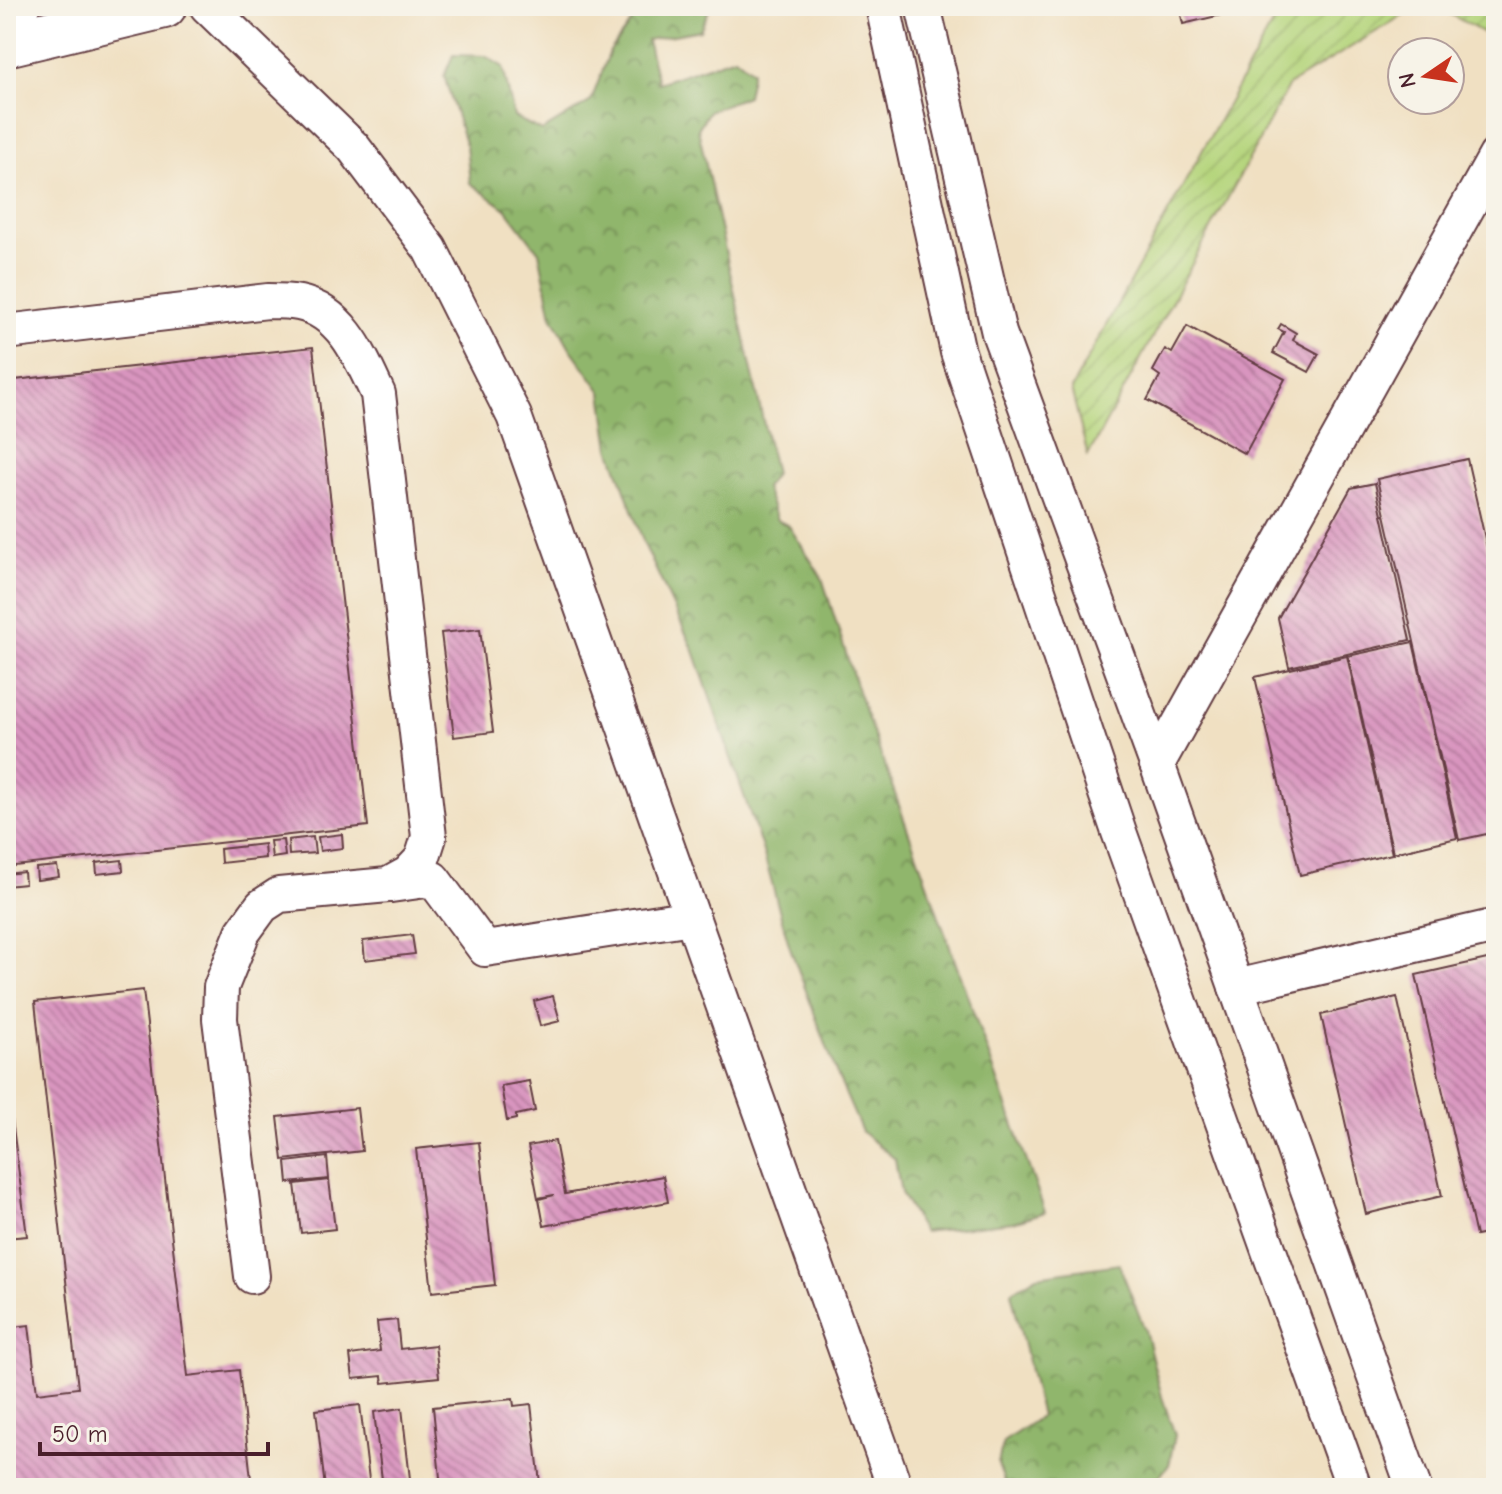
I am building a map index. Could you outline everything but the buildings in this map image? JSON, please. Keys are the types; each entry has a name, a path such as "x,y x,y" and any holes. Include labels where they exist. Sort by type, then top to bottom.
{"highway":[{"path":"6,9 18,6"},
{"path":"6,44 164,6"}],"street":[{"path":"207,6 353,147 430,249 514,416 895,1488"},
{"path":"883,6 958,352 1119,832 1354,1488"},
{"path":"923,6 999,333 1157,764 1414,1488"},
{"path":"1157,764 1496,156"},
{"path":"6,332 268,301 300,303 332,318 358,351 378,394 429,837 422,859 408,874 388,885"},
{"path":"252,1276 220,1019 221,987 243,932 262,906 279,895 433,879 485,949 692,917"},
{"path":"1236,987 1496,926"}],"green space":[{"path":"643,6 711,6 700,30 647,40 658,83 735,57 752,71 747,96 709,111 698,129 775,474 765,488 777,520 789,526 822,578 858,691 1045,1212 1013,1222 923,1232 901,1193 895,1159 862,1132 789,945 762,848 694,651 644,544 610,448 602,392 570,348 552,316 539,252 506,209 470,183 466,146 444,76 453,55 485,56 503,67 514,117 542,131 591,101 610,51"},
{"path":"1282,6 1418,6 1289,85 1088,456 1071,389"},
{"path":"1436,6 1496,6 1496,40"},
{"path":"1119,1264 1145,1330 1175,1435 1169,1465 1157,1479 1157,1488 1007,1488 998,1464 1003,1442 1041,1416 1011,1292 1037,1276"}]}
